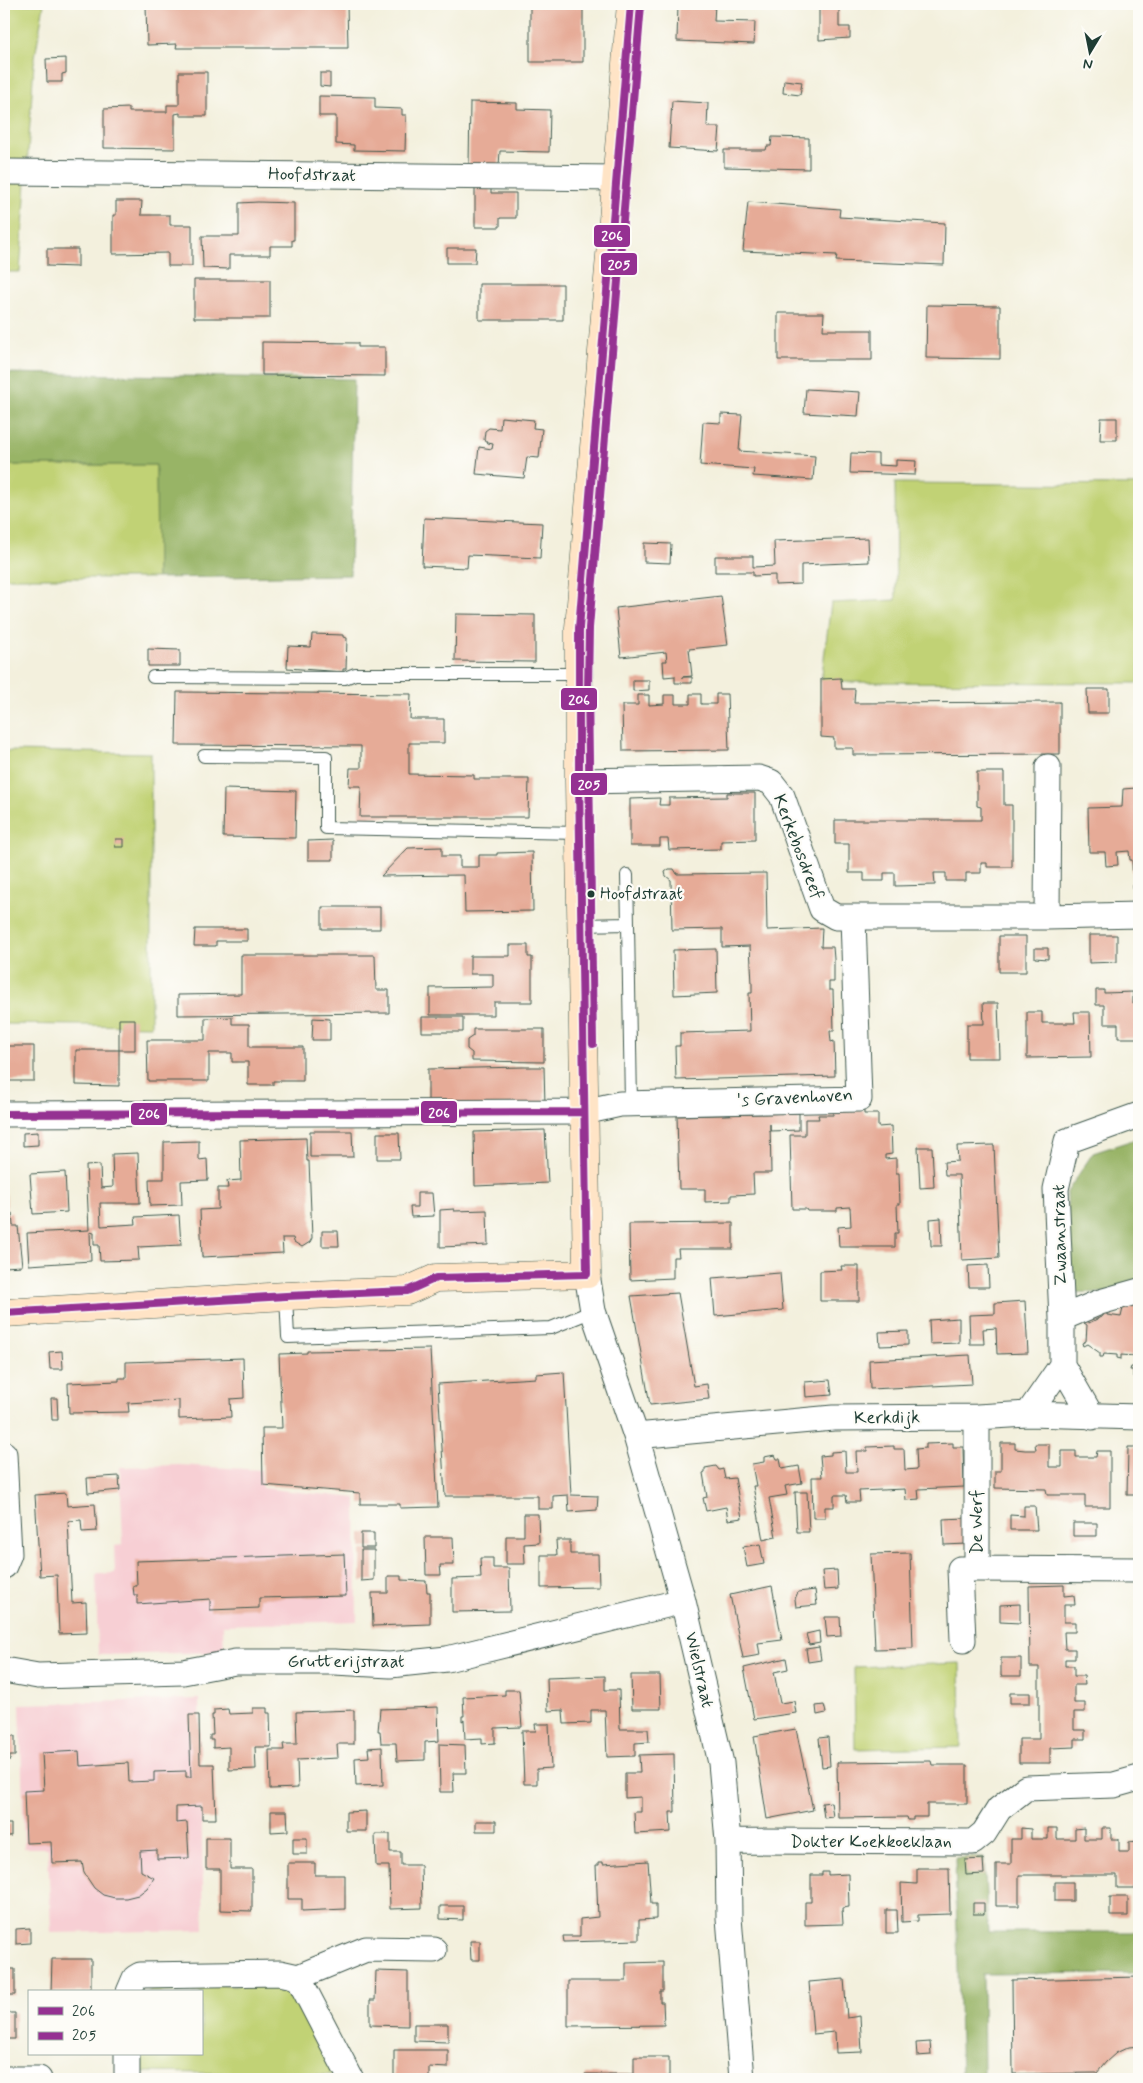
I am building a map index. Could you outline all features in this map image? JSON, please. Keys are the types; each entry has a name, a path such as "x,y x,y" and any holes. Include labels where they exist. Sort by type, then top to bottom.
{"street":[{"path":"4,1313 286,1296 407,1291 436,1278 588,1274 579,781 579,628 631,4"},
{"name":"Hoofdstraat","path":"7,172 617,178"},
{"path":"1047,917 1048,767"},
{"name":"Kerkebosdreef","path":"579,781 759,778 771,782 782,796 822,909 836,917 1047,917 1139,914"},
{"name":"'s Gravenhoven","path":"4,1114 584,1112 620,1104 859,1098 853,918"},
{"name":"Zwaanstraat","path":"1092,1417 1062,1365 1062,1318 1056,1189 1067,1141 1139,1115"},
{"name":"Wielstraat","path":"588,1274 593,1311 636,1436 683,1601 721,1763 728,1842 729,1918 742,2079"},
{"name":"Zwaanstraat","path":"1062,1318 1100,1302 1139,1291"},
{"path":"1028,1414 1062,1365"},
{"name":"Kerkdijk","path":"636,1436 833,1418 977,1417 1028,1414 1139,1417"},
{"name":"De Werf","path":"963,1640 960,1569 977,1569 977,1417"},
{"path":"4,1454 9,1554 4,1566"},
{"path":"977,1569 1139,1570"},
{"name":"Grutterijstraat","path":"4,1670 38,1676 183,1672 234,1662 334,1662 390,1665 447,1659 683,1601"},
{"name":"Dokter Koekkoeklaan","path":"728,1842 973,1842 984,1833 999,1809 1026,1788 1114,1785 1139,1778"},
{"path":"131,1990 135,1978 140,1975 280,1973 298,1977 366,1949 434,1950"},
{"path":"298,1977 351,2079"},
{"path":"127,2056 127,2079"},
{"path":"4,2079 39,2079"}],"lane":[{"path":"153,677 345,678 355,674 578,674"},
{"path":"204,756 326,757 326,828 580,832"},
{"path":"627,874 631,1104"},
{"path":"582,925 628,924"},
{"path":"286,1296 288,1337 551,1328 593,1311"}],"shaded area":[{"path":"179,1465 261,1470 262,1488 356,1498 357,1621 223,1625 224,1652 98,1655 96,1574 115,1573 114,1546 123,1545 120,1467"},
{"path":"199,1699 204,1930 51,1933 48,1848 24,1848 20,1704"}],"green space":[{"path":"4,4 44,4 34,63 20,272 4,272"},
{"path":"4,373 354,379 350,575 157,578 156,465 4,465"},
{"path":"4,465 156,465 157,578 4,578"},
{"path":"895,483 1139,485 1139,683 821,682 831,603 896,600"},
{"path":"4,751 151,753 151,1026 4,1024"},
{"path":"1139,1138 1139,1294 1070,1292 1067,1192 1093,1153"},
{"path":"960,1663 961,1747 855,1749 854,1667"},
{"path":"984,1857 988,1932 1139,1932 1139,1973 983,1974 984,2079 961,2079 955,1858"},
{"path":"154,1985 284,1985 292,1988 335,2075 141,2072 141,2056 202,2056 202,1990 150,1990"}],"building":[{"path":"146,4 347,4 348,48 176,48 177,44 147,45"},
{"path":"530,4 583,4 583,62 530,62"},
{"path":"678,4 715,4 714,21 755,22 754,44 677,41"},
{"path":"819,4 839,4 839,27 850,27 850,38 819,40"},
{"path":"66,58 66,73 62,74 62,82 47,82 46,59"},
{"path":"179,72 207,72 207,116 180,116 180,113 175,114 175,149 104,148 104,109 129,108 129,112 167,112 167,105 179,105"},
{"path":"320,73 330,73 330,87 320,86"},
{"path":"784,80 802,82 800,95 783,93"},
{"path":"319,96 375,97 375,108 402,109 402,115 406,115 405,151 354,150 354,145 336,144 336,116 319,116"},
{"path":"672,101 708,103 707,127 720,127 718,151 669,148"},
{"path":"470,102 517,103 517,109 550,110 549,152 500,151 499,166 469,165"},
{"path":"772,137 809,138 809,169 724,167 724,150 766,150 767,146 771,146"},
{"path":"475,188 491,188 491,193 516,193 516,218 500,218 500,227 475,227"},
{"path":"116,201 142,201 141,215 170,215 170,225 192,225 192,266 168,266 168,253 113,254 113,215 116,215"},
{"path":"748,202 840,209 839,217 945,223 944,265 836,261 837,255 743,251"},
{"path":"239,203 294,203 294,240 292,240 292,246 270,246 270,255 229,255 229,269 203,268 202,236 239,236"},
{"path":"447,248 476,248 475,263 447,263"},
{"path":"47,249 78,249 78,267 47,266"},
{"path":"194,280 270,280 270,318 194,318"},
{"path":"479,284 563,284 563,320 479,320"},
{"path":"927,305 1000,306 1000,359 926,358"},
{"path":"778,313 824,313 823,330 872,330 872,360 778,360"},
{"path":"262,342 358,343 358,347 385,347 385,376 262,375"},
{"path":"806,389 860,392 858,416 804,413"},
{"path":"721,414 742,415 739,451 815,456 813,480 753,476 754,469 700,465 703,422 721,423"},
{"path":"501,417 534,420 533,428 542,429 539,458 527,457 524,478 476,474 479,447 492,449 493,444 484,440 485,431 489,428 500,429"},
{"path":"1101,418 1117,418 1117,440 1100,440"},
{"path":"851,453 878,454 878,465 896,466 896,460 916,461 915,475 850,473"},
{"path":"424,518 542,523 540,558 468,555 467,568 422,566"},
{"path":"868,538 869,562 801,565 801,584 775,585 775,575 753,576 753,572 715,572 715,556 753,556 753,567 775,566 774,541"},
{"path":"644,543 671,544 670,563 644,562"},
{"path":"721,596 728,645 689,649 692,676 682,677 692,677 692,683 675,683 675,676 664,677 663,661 667,661 666,652 621,657 616,608"},
{"path":"456,614 535,615 535,662 455,661"},
{"path":"312,634 343,635 343,637 347,638 346,669 343,669 343,672 287,668 288,646 311,647"},
{"path":"148,649 180,650 180,666 148,666"},
{"path":"841,678 842,689 855,689 854,703 1060,702 1060,754 853,755 853,748 834,748 834,738 821,737 821,679"},
{"path":"633,680 649,680 649,690 633,691"},
{"path":"1087,689 1109,689 1109,713 1088,713"},
{"path":"177,692 411,694 410,719 444,719 444,743 409,743 409,774 474,775 474,779 529,779 528,817 360,817 361,786 349,786 350,768 361,768 361,746 176,745"},
{"path":"690,694 701,694 701,704 716,704 716,694 727,694 729,750 623,751 622,705 638,705 638,695 649,695 649,705 664,704 664,695 675,695 675,704 690,704"},
{"path":"977,772 1004,772 1004,805 1012,805 1012,867 987,867 987,863 981,863 981,873 966,873 966,881 946,881 946,873 934,873 935,885 895,886 895,873 884,873 884,881 864,881 864,873 849,873 849,844 835,844 835,820 981,820 981,807 977,806"},
{"path":"1136,788 1139,806 1139,889 1133,889 1132,860 1130,860 1129,851 1117,852 1118,865 1106,866 1105,852 1089,852 1088,808 1122,807 1123,789"},
{"path":"224,789 296,791 295,838 223,837"},
{"path":"727,793 755,793 755,840 721,841 721,849 669,850 668,839 660,839 660,846 630,846 630,799 660,798 659,805 669,805 669,798 727,797"},
{"path":"116,839 124,839 124,847 115,847"},
{"path":"333,840 333,860 308,860 308,841"},
{"path":"442,847 442,856 460,856 460,867 479,867 479,855 532,852 533,911 465,912 464,875 381,876 408,848"},
{"path":"669,869 674,869 677,874 766,873 767,930 822,928 821,947 833,947 834,982 829,982 829,990 833,990 834,1031 830,1031 831,1042 834,1041 835,1076 676,1080 675,1046 680,1046 680,1033 750,1031 749,993 752,993 752,984 750,946 722,947 722,929 672,930 671,880 666,876 665,872"},
{"path":"322,907 380,907 380,929 322,929"},
{"path":"195,929 247,929 247,941 216,941 216,946 194,946"},
{"path":"1089,935 1117,935 1117,962 1089,963"},
{"path":"999,936 1026,936 1026,972 999,972"},
{"path":"510,945 528,945 528,957 532,957 532,1002 494,1002 494,1015 430,1015 430,988 493,987 493,974 470,974 470,956 510,956"},
{"path":"1035,948 1048,948 1048,959 1035,958"},
{"path":"716,949 717,993 674,995 673,950"},
{"path":"241,955 375,955 376,990 389,990 389,1013 178,1015 178,995 241,994"},
{"path":"1096,990 1104,990 1104,993 1133,992 1133,1003 1139,1003 1139,1038 1118,1038 1118,1024 1104,1024 1104,1005 1096,1005"},
{"path":"983,1003 998,1003 1000,1058 967,1058 967,1024 984,1024"},
{"path":"1027,1012 1042,1012 1042,1023 1075,1023 1074,1012 1090,1012 1091,1057 1027,1058"},
{"path":"232,1017 232,1024 249,1024 249,1047 303,1047 303,1081 273,1081 273,1085 248,1085 248,1062 232,1062 232,1053 209,1053 209,1081 148,1081 147,1040 205,1040 205,1018"},
{"path":"422,1017 463,1017 463,1032 422,1032"},
{"path":"313,1018 330,1019 330,1040 312,1040"},
{"path":"119,1019 135,1019 135,1050 119,1050"},
{"path":"473,1029 544,1029 544,1062 472,1061 472,1053 467,1049 467,1040 473,1036"},
{"path":"4,1046 34,1046 34,1081 4,1081"},
{"path":"76,1050 119,1050 119,1086 76,1085"},
{"path":"544,1067 545,1105 428,1107 428,1069"},
{"path":"864,1111 864,1114 878,1114 878,1127 891,1126 892,1154 885,1155 885,1159 896,1158 896,1173 899,1173 900,1204 897,1204 898,1233 895,1233 895,1247 839,1247 838,1227 851,1226 850,1207 837,1208 837,1211 792,1209 790,1135 805,1135 805,1119 819,1119 818,1115 833,1115 833,1112"},
{"path":"799,1113 799,1130 770,1131 771,1173 753,1173 754,1194 731,1195 731,1201 705,1202 705,1189 679,1189 677,1116"},
{"path":"545,1130 548,1183 475,1186 474,1132"},
{"path":"310,1131 352,1131 353,1157 310,1157"},
{"path":"38,1132 38,1145 23,1146 23,1133"},
{"path":"377,1133 399,1133 400,1159 377,1159"},
{"path":"306,1138 307,1161 309,1161 312,1238 310,1242 302,1247 294,1242 293,1238 282,1238 283,1253 202,1257 200,1210 218,1209 218,1188 228,1188 227,1181 241,1180 240,1140"},
{"path":"199,1141 199,1160 207,1159 208,1180 181,1181 182,1205 150,1206 149,1179 164,1179 164,1142"},
{"path":"994,1145 999,1258 962,1260 959,1175 945,1175 944,1162 958,1161 957,1146"},
{"path":"918,1147 932,1147 934,1187 920,1188"},
{"path":"138,1153 140,1203 100,1203 101,1226 136,1224 135,1217 179,1215 181,1245 138,1247 139,1260 100,1261 99,1245 94,1245 94,1233 90,1232 91,1261 29,1265 27,1233 89,1230 86,1166 100,1165 101,1188 113,1187 112,1154"},
{"path":"65,1172 67,1212 33,1214 30,1174"},
{"path":"417,1193 432,1193 434,1216 411,1217 410,1207 417,1207"},
{"path":"4,1194 6,1194 7,1213 12,1213 13,1226 18,1226 22,1266 4,1267"},
{"path":"454,1209 454,1211 487,1210 488,1245 440,1247 440,1210"},
{"path":"941,1218 942,1246 931,1246 930,1219"},
{"path":"733,1223 733,1249 678,1249 679,1257 673,1257 673,1278 630,1280 629,1224"},
{"path":"322,1231 338,1231 339,1246 322,1246"},
{"path":"988,1265 989,1287 969,1287 968,1266"},
{"path":"841,1266 859,1266 859,1301 820,1301 820,1271 842,1270"},
{"path":"780,1273 783,1310 715,1316 712,1278"},
{"path":"678,1293 694,1386 707,1384 709,1399 650,1405 631,1296"},
{"path":"1025,1301 1028,1353 997,1354 996,1328 983,1329 984,1344 970,1344 969,1315 995,1314 995,1303"},
{"path":"1124,1304 1139,1305 1139,1374 1136,1374 1136,1378 1133,1377 1133,1370 1130,1370 1131,1367 1134,1367 1135,1356 1121,1355 1121,1359 1117,1358 1117,1355 1104,1354 1103,1357 1100,1357 1100,1353 1087,1344 1083,1346 1082,1343 1086,1341 1087,1325 1084,1323 1086,1321 1089,1323 1103,1316 1104,1312 1107,1312 1107,1315 1121,1317"},
{"path":"959,1318 959,1343 930,1344 929,1320"},
{"path":"908,1331 908,1345 880,1346 879,1332"},
{"path":"430,1349 438,1507 400,1508 400,1504 360,1504 360,1493 263,1485 262,1428 282,1428 279,1354 307,1353 307,1351"},
{"path":"62,1351 63,1369 50,1369 49,1352"},
{"path":"970,1355 972,1384 870,1389 869,1360"},
{"path":"243,1358 244,1398 230,1399 231,1417 179,1419 179,1400 128,1403 129,1412 69,1413 68,1383 119,1381 119,1378 126,1378 126,1362"},
{"path":"564,1372 571,1495 598,1496 597,1510 569,1512 568,1495 553,1496 553,1509 538,1509 538,1496 445,1496 438,1384 536,1378 536,1374"},
{"path":"830,1380 832,1395 806,1397 805,1382"},
{"path":"51,1398 57,1398 58,1420 52,1420"},
{"path":"953,1443 953,1447 963,1447 964,1487 918,1489 919,1499 906,1500 905,1489 859,1491 860,1502 847,1502 846,1495 834,1495 834,1507 825,1507 825,1518 813,1518 812,1477 822,1477 820,1456 831,1455 831,1452 845,1451 846,1472 857,1472 856,1451 867,1451 867,1447 894,1446 894,1449 904,1449 905,1470 917,1469 916,1449 926,1448 926,1444"},
{"path":"1001,1443 1015,1443 1015,1449 1025,1450 1036,1450 1035,1444 1049,1444 1049,1467 1062,1467 1062,1451 1076,1451 1076,1457 1096,1457 1097,1451 1110,1451 1110,1507 1085,1507 1085,1495 1047,1495 1046,1489 995,1488 995,1471 1001,1471"},
{"path":"1128,1447 1139,1447 1139,1495 1127,1495"},
{"path":"775,1455 777,1459 780,1459 782,1469 799,1466 802,1483 785,1486 787,1495 769,1498 776,1537 763,1540 753,1486 756,1486 752,1464 764,1462 764,1457"},
{"path":"716,1466 719,1470 723,1469 725,1479 735,1478 742,1518 728,1520 726,1507 706,1511 703,1498 707,1497 703,1473 705,1468"},
{"path":"119,1476 120,1490 88,1493 87,1478"},
{"path":"795,1492 807,1492 809,1532 797,1532"},
{"path":"66,1493 67,1506 95,1504 97,1531 82,1532 81,1520 68,1521 72,1603 86,1602 87,1633 59,1634 57,1575 40,1576 35,1495"},
{"path":"1024,1506 1035,1506 1037,1530 1010,1530 1010,1515 1024,1516"},
{"path":"524,1514 538,1514 539,1543 524,1544 525,1564 506,1564 506,1536 524,1536"},
{"path":"966,1518 967,1544 944,1545 943,1519"},
{"path":"1073,1523 1097,1523 1097,1536 1073,1536"},
{"path":"1136,1524 1139,1524 1139,1536 1136,1536"},
{"path":"361,1533 374,1533 374,1548 361,1548"},
{"path":"425,1537 453,1537 454,1565 440,1565 441,1575 426,1575"},
{"path":"556,1540 570,1540 570,1554 598,1554 599,1587 541,1588 541,1555 557,1555"},
{"path":"760,1544 764,1564 747,1567 743,1547"},
{"path":"361,1550 374,1550 374,1580 361,1581"},
{"path":"910,1553 913,1648 875,1649 871,1554"},
{"path":"344,1554 346,1596 259,1598 259,1608 210,1610 210,1599 137,1604 137,1595 134,1595 133,1586 137,1586 136,1561"},
{"path":"480,1558 493,1558 493,1568 509,1568 510,1611 452,1612 452,1579 481,1578"},
{"path":"837,1570 838,1589 824,1590 822,1571"},
{"path":"388,1576 401,1576 401,1580 426,1581 427,1592 430,1592 430,1624 373,1626 372,1593 388,1593"},
{"path":"1064,1585 1064,1596 1074,1595 1075,1605 1064,1605 1064,1622 1075,1622 1075,1632 1064,1632 1065,1649 1075,1649 1075,1659 1065,1659 1065,1666 1074,1666 1074,1676 1084,1676 1085,1685 1074,1685 1074,1703 1085,1703 1085,1712 1074,1712 1074,1730 1085,1730 1085,1739 1075,1739 1075,1747 1050,1748 1050,1763 1019,1763 1019,1739 1039,1739 1039,1667 1030,1667 1029,1586"},
{"path":"772,1586 782,1640 758,1643 760,1655 743,1658 730,1595"},
{"path":"815,1590 817,1605 796,1607 795,1599 798,1592"},
{"path":"1020,1604 1020,1623 1000,1622 1000,1605"},
{"path":"825,1617 840,1617 841,1636 827,1637"},
{"path":"819,1631 820,1643 809,1645 806,1634"},
{"path":"819,1647 821,1660 808,1662 806,1649"},
{"path":"786,1658 788,1669 774,1672 780,1703 794,1701 796,1713 754,1719 744,1668"},
{"path":"1001,1658 1021,1658 1021,1676 1001,1676"},
{"path":"631,1675 660,1675 661,1709 632,1709"},
{"path":"605,1676 605,1690 619,1690 620,1729 648,1729 649,1742 635,1743 635,1756 607,1757 605,1710 591,1710 591,1723 564,1724 563,1710 548,1711 547,1678"},
{"path":"505,1690 519,1690 522,1727 495,1728 495,1743 482,1744 482,1738 465,1739 464,1720 462,1721 462,1716 464,1716 463,1697 505,1695"},
{"path":"1010,1693 1030,1693 1030,1703 1010,1703"},
{"path":"824,1705 826,1713 817,1715 816,1706"},
{"path":"438,1707 439,1741 425,1742 425,1760 397,1761 396,1743 381,1743 380,1731 378,1731 380,1709"},
{"path":"253,1708 267,1708 267,1713 270,1713 271,1747 255,1747 256,1769 229,1770 229,1747 213,1748 213,1740 210,1740 210,1735 213,1735 212,1715 214,1715 214,1710 228,1709 229,1714 253,1713"},
{"path":"354,1710 354,1744 337,1744 338,1758 297,1760 298,1788 270,1789 269,1750 284,1750 283,1744 297,1744 296,1712"},
{"path":"189,1715 199,1715 200,1764 214,1764 216,1819 202,1819 202,1806 176,1807 176,1823 187,1822 189,1858 157,1859 157,1850 140,1851 141,1871 154,1878 147,1888 138,1895 115,1898 103,1895 94,1888 84,1873 82,1862 52,1863 51,1842 26,1843 24,1791 44,1790 42,1753 79,1751 80,1766 128,1763 129,1782 154,1781 154,1772 186,1771 186,1777 191,1777"},
{"path":"4,1721 9,1721 9,1736 15,1736 15,1756 10,1756 10,1760 4,1760"},
{"path":"535,1724 549,1724 551,1768 537,1769 537,1784 524,1784 522,1731 536,1731"},
{"path":"796,1729 813,1810 767,1819 754,1736"},
{"path":"828,1737 830,1766 822,1767 819,1738"},
{"path":"439,1744 465,1745 466,1773 453,1773 454,1792 440,1792"},
{"path":"382,1747 383,1785 356,1786 355,1758 369,1757 368,1748"},
{"path":"674,1754 675,1812 670,1812 671,1832 635,1834 634,1812 641,1812 641,1797 625,1798 625,1773 640,1773 639,1755"},
{"path":"931,1761 932,1765 967,1765 967,1804 927,1804 927,1817 913,1817 913,1820 908,1820 907,1817 838,1818 837,1762"},
{"path":"831,1802 833,1817 824,1818 822,1803"},
{"path":"271,1811 287,1811 288,1831 271,1832"},
{"path":"366,1811 366,1831 346,1831 346,1812"},
{"path":"476,1821 496,1821 496,1831 476,1831"},
{"path":"4,1824 11,1824 11,1836 4,1836"},
{"path":"1021,1828 1031,1829 1031,1839 1048,1839 1048,1828 1057,1828 1057,1839 1075,1839 1075,1829 1084,1828 1084,1839 1102,1839 1102,1828 1111,1828 1111,1839 1119,1839 1119,1852 1129,1852 1129,1842 1138,1841 1139,1888 1117,1888 1117,1875 1019,1875 1019,1906 996,1906 996,1864 1011,1864 1011,1839 1021,1839"},
{"path":"375,1834 390,1834 390,1852 401,1852 401,1865 421,1865 422,1908 390,1909 389,1866 376,1866"},
{"path":"206,1838 230,1838 230,1869 252,1869 252,1911 220,1910 220,1869 206,1869"},
{"path":"293,1838 307,1838 307,1854 293,1854"},
{"path":"983,1859 984,1874 966,1875 965,1860"},
{"path":"648,1861 651,1904 656,1904 656,1919 639,1920 639,1940 564,1942 563,1936 580,1936 580,1919 598,1917 596,1865 599,1865 599,1862 603,1862 603,1864"},
{"path":"288,1863 315,1863 315,1875 345,1875 345,1909 302,1911 302,1899 288,1899"},
{"path":"917,1868 949,1868 950,1914 918,1915 918,1921 902,1922 901,1883 917,1884"},
{"path":"822,1872 828,1872 828,1875 848,1874 849,1907 842,1908 843,1924 805,1925 805,1902 811,1902 811,1875 822,1875"},
{"path":"1055,1882 1073,1882 1073,1901 1055,1901"},
{"path":"1110,1897 1128,1897 1128,1916 1110,1916"},
{"path":"4,1899 7,1899 7,1934 4,1934"},
{"path":"973,1903 984,1903 984,1914 973,1914"},
{"path":"440,1906 463,1906 463,1920 440,1919"},
{"path":"886,1910 897,1910 898,1933 886,1933"},
{"path":"30,1928 30,1943 16,1944 16,1929"},
{"path":"470,1941 480,1941 480,1960 471,1960"},
{"path":"52,1959 91,1959 91,1990 51,1990"},
{"path":"663,1962 663,1991 660,1991 660,2002 663,2002 664,2025 568,2026 568,1981 626,1981 626,1963"},
{"path":"6,1969 15,1969 15,1995 6,1995"},
{"path":"376,1971 408,1972 408,2026 370,2025 370,2000 375,2000"},
{"path":"1139,1977 1139,2046 1129,2047 1116,2053 1097,2073 1013,2074 1012,1980"},
{"path":"844,1979 847,2018 860,2016 862,2052 836,2053 835,2032 813,2034 809,1982"},
{"path":"6,2013 15,2013 15,2039 6,2039"},
{"path":"414,2024 448,2024 448,2042 414,2041"},
{"path":"930,2042 931,2055 917,2056 916,2043"},
{"path":"394,2050 448,2050 448,2068 429,2067 429,2079 394,2079"},
{"path":"634,2057 669,2057 669,2079 585,2079 585,2074 634,2074"}],"transit line":[{"name":"206","path":"4,1313 286,1296 407,1291 436,1278 587,1274 579,781 579,628 631,4"},
{"name":"205","path":"593,1044 588,689 589,628 641,5"},
{"name":"206","path":"4,1114 584,1112"}],"place":[{"name":"Hoofdstraat","path":"591,894"}]}
